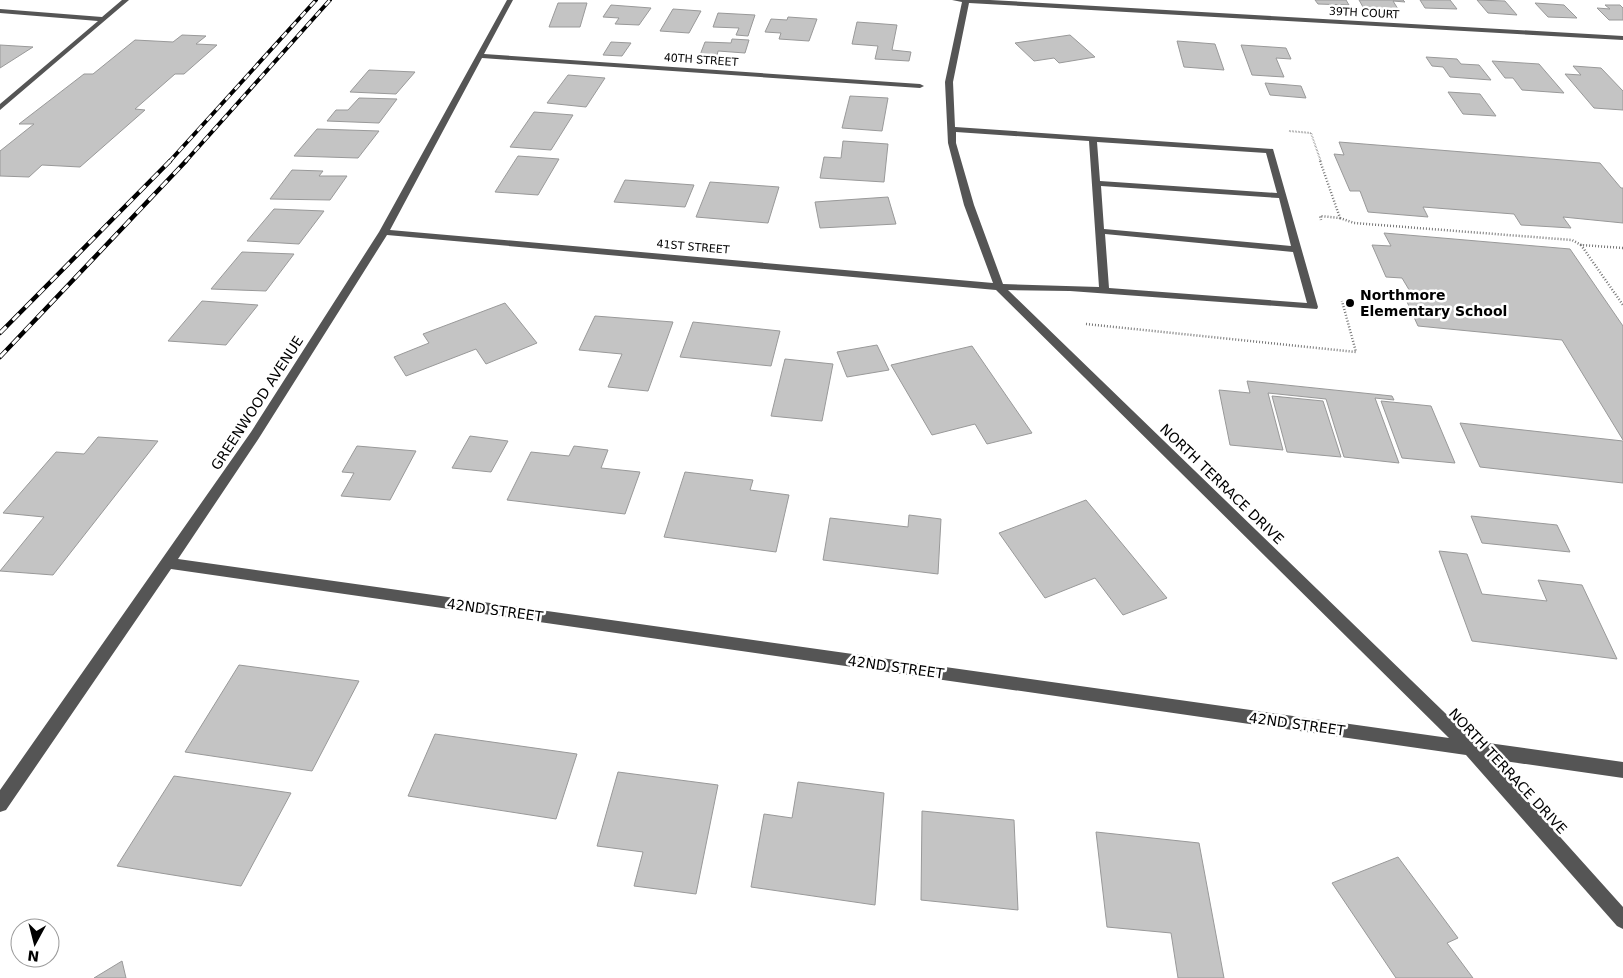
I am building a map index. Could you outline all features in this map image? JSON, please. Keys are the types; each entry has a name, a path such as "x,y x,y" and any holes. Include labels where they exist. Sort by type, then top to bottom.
{"street":[{"path":"0,108 126,0"},
{"name":"GREENWOOD AVENUE","path":"0,804 168,563 255,434 384,232 510,0"},
{"name":"39TH COURT","path":"961,0 1623,38"},
{"name":"NORTH TERRACE DRIVE","path":"961,0 949,82 952,143 969,205 999,287 1471,749 1623,920"},
{"path":"1081,7 1095,0"},
{"path":"0,11 104,19"},
{"name":"40TH STREET","path":"480,56 920,86"},
{"path":"951,129 1270,151 1297,249 1100,231"},
{"path":"1093,138 1104,290"},
{"path":"1096,183 1282,196"},
{"name":"41ST STREET","path":"384,232 999,287 1104,290 1313,307 1297,249"},
{"name":"42ND STREET","path":"168,563 1623,770"}],"path":[{"path":"1340,218 1354,223 1572,240 1581,245 1623,248"},
{"path":"1581,245 1623,305"}],"building":[{"path":"1315,0 1346,0 1349,5 1318,4"},
{"path":"1359,0 1403,0 1405,2 1393,1 1398,9 1363,7"},
{"path":"1420,0 1450,0 1457,9 1425,8"},
{"path":"1477,0 1505,1 1517,15 1488,13"},
{"path":"558,3 587,3 580,27 549,27"},
{"path":"1535,3 1564,5 1577,18 1548,17"},
{"path":"611,5 651,8 639,25 615,24 619,18 603,17"},
{"path":"1605,5 1620,5 1623,8 1623,20 1609,20 1597,8 1610,9"},
{"path":"673,9 701,11 689,33 660,31"},
{"path":"718,13 755,15 748,36 736,35 739,28 713,27"},
{"path":"788,17 817,19 809,41 779,39 781,33 765,32 771,19 787,20"},
{"path":"857,22 897,25 892,50 911,52 909,61 875,59 878,46 852,44"},
{"path":"182,35 206,36 196,44 217,45 184,74 175,74 135,109 145,110 80,167 42,165 29,177 0,176 0,151 34,124 19,124 84,74 93,74 135,40 173,42"},
{"path":"1070,35 1095,57 1059,63 1054,58 1034,61 1015,43"},
{"path":"732,39 749,40 745,53 718,51 717,56 700,55 705,42 731,43"},
{"path":"1177,41 1215,44 1224,70 1184,67"},
{"path":"611,42 631,43 622,56 603,55"},
{"path":"0,45 33,47 0,68"},
{"path":"1241,45 1286,48 1291,59 1276,58 1284,77 1252,75"},
{"path":"1426,57 1457,59 1461,64 1479,65 1491,80 1450,77 1443,67 1432,66"},
{"path":"1492,61 1539,64 1564,93 1522,90 1513,78 1505,78"},
{"path":"1573,66 1601,68 1623,91 1623,110 1594,108 1565,74 1581,75"},
{"path":"369,70 415,72 396,94 350,92"},
{"path":"568,75 605,78 586,107 547,103"},
{"path":"1265,83 1301,86 1306,98 1270,95"},
{"path":"1448,92 1480,94 1496,116 1463,114"},
{"path":"850,96 888,98 882,131 842,128"},
{"path":"359,98 397,99 379,123 327,121 336,110 348,110"},
{"path":"534,112 573,115 551,150 510,147"},
{"path":"317,129 379,131 358,158 294,156"},
{"path":"843,141 888,144 884,182 820,178 824,157 841,158"},
{"path":"1339,142 1600,163 1623,188 1623,223 1563,217 1571,228 1521,225 1514,214 1423,207 1428,217 1368,212 1360,191 1350,191 1334,154 1344,155"},
{"path":"518,156 559,159 538,195 495,192"},
{"path":"292,170 323,171 319,176 347,176 330,200 270,199"},
{"path":"625,180 694,185 685,207 614,202"},
{"path":"710,182 779,187 768,223 696,217"},
{"path":"888,197 896,224 820,228 815,202"},
{"path":"274,209 324,211 299,244 247,241"},
{"path":"1384,233 1570,249 1623,326 1623,440 1562,340 1418,326 1403,293 1411,293 1402,278 1386,277 1372,245 1391,246"},
{"path":"242,252 294,254 266,291 211,289"},
{"path":"202,301 258,305 226,345 168,341"},
{"path":"505,303 537,343 486,364 476,349 406,376 394,357 429,343 423,334"},
{"path":"595,316 673,322 648,391 608,387 622,354 579,350"},
{"path":"693,322 780,331 771,366 680,357"},
{"path":"877,345 889,370 847,377 837,352"},
{"path":"972,346 1032,433 987,444 975,424 932,435 891,365"},
{"path":"785,359 833,364 822,421 771,416"},
{"path":"1247,381 1392,396 1394,400 1375,398 1399,463 1344,457 1326,399 1268,393 1283,450 1230,445 1219,390 1250,393"},
{"path":"1272,396 1323,401 1341,457 1287,452"},
{"path":"1381,401 1431,406 1455,463 1402,458"},
{"path":"1460,423 1623,441 1623,483 1480,467"},
{"path":"470,436 508,441 491,472 452,468"},
{"path":"98,437 158,441 53,575 0,571 44,517 3,513 56,452 84,454"},
{"path":"357,446 416,451 390,500 341,496 354,473 342,472"},
{"path":"574,446 608,450 601,468 640,472 625,514 507,500 531,452 569,456"},
{"path":"685,472 753,480 750,490 789,495 776,552 664,537"},
{"path":"1086,500 1167,598 1123,615 1095,578 1045,598 999,533"},
{"path":"909,515 941,519 938,574 823,560 830,518 908,527"},
{"path":"1471,516 1557,525 1570,552 1482,543"},
{"path":"1439,551 1467,554 1482,594 1547,601 1538,580 1582,585 1617,659 1472,641"},
{"path":"239,665 359,681 312,771 185,752"},
{"path":"435,734 577,754 556,819 408,796"},
{"path":"618,772 718,785 696,894 634,886 643,852 597,846"},
{"path":"174,776 291,793 241,886 117,866"},
{"path":"798,782 884,793 875,905 751,887 764,814 792,818"},
{"path":"922,811 1014,820 1018,910 921,900"},
{"path":"1096,832 1199,843 1224,978 1178,978 1171,933 1107,927"},
{"path":"1398,857 1458,938 1447,943 1473,978 1396,978 1332,883"},
{"path":"122,961 126,978 94,978"}],"railway":[{"path":"169,162 316,0"},
{"path":"185,162 330,0"},
{"path":"0,333 170,161"},
{"path":"0,357 186,161"}],"place":[{"name":"Northmore Elementary School","path":"1350,303"}]}
